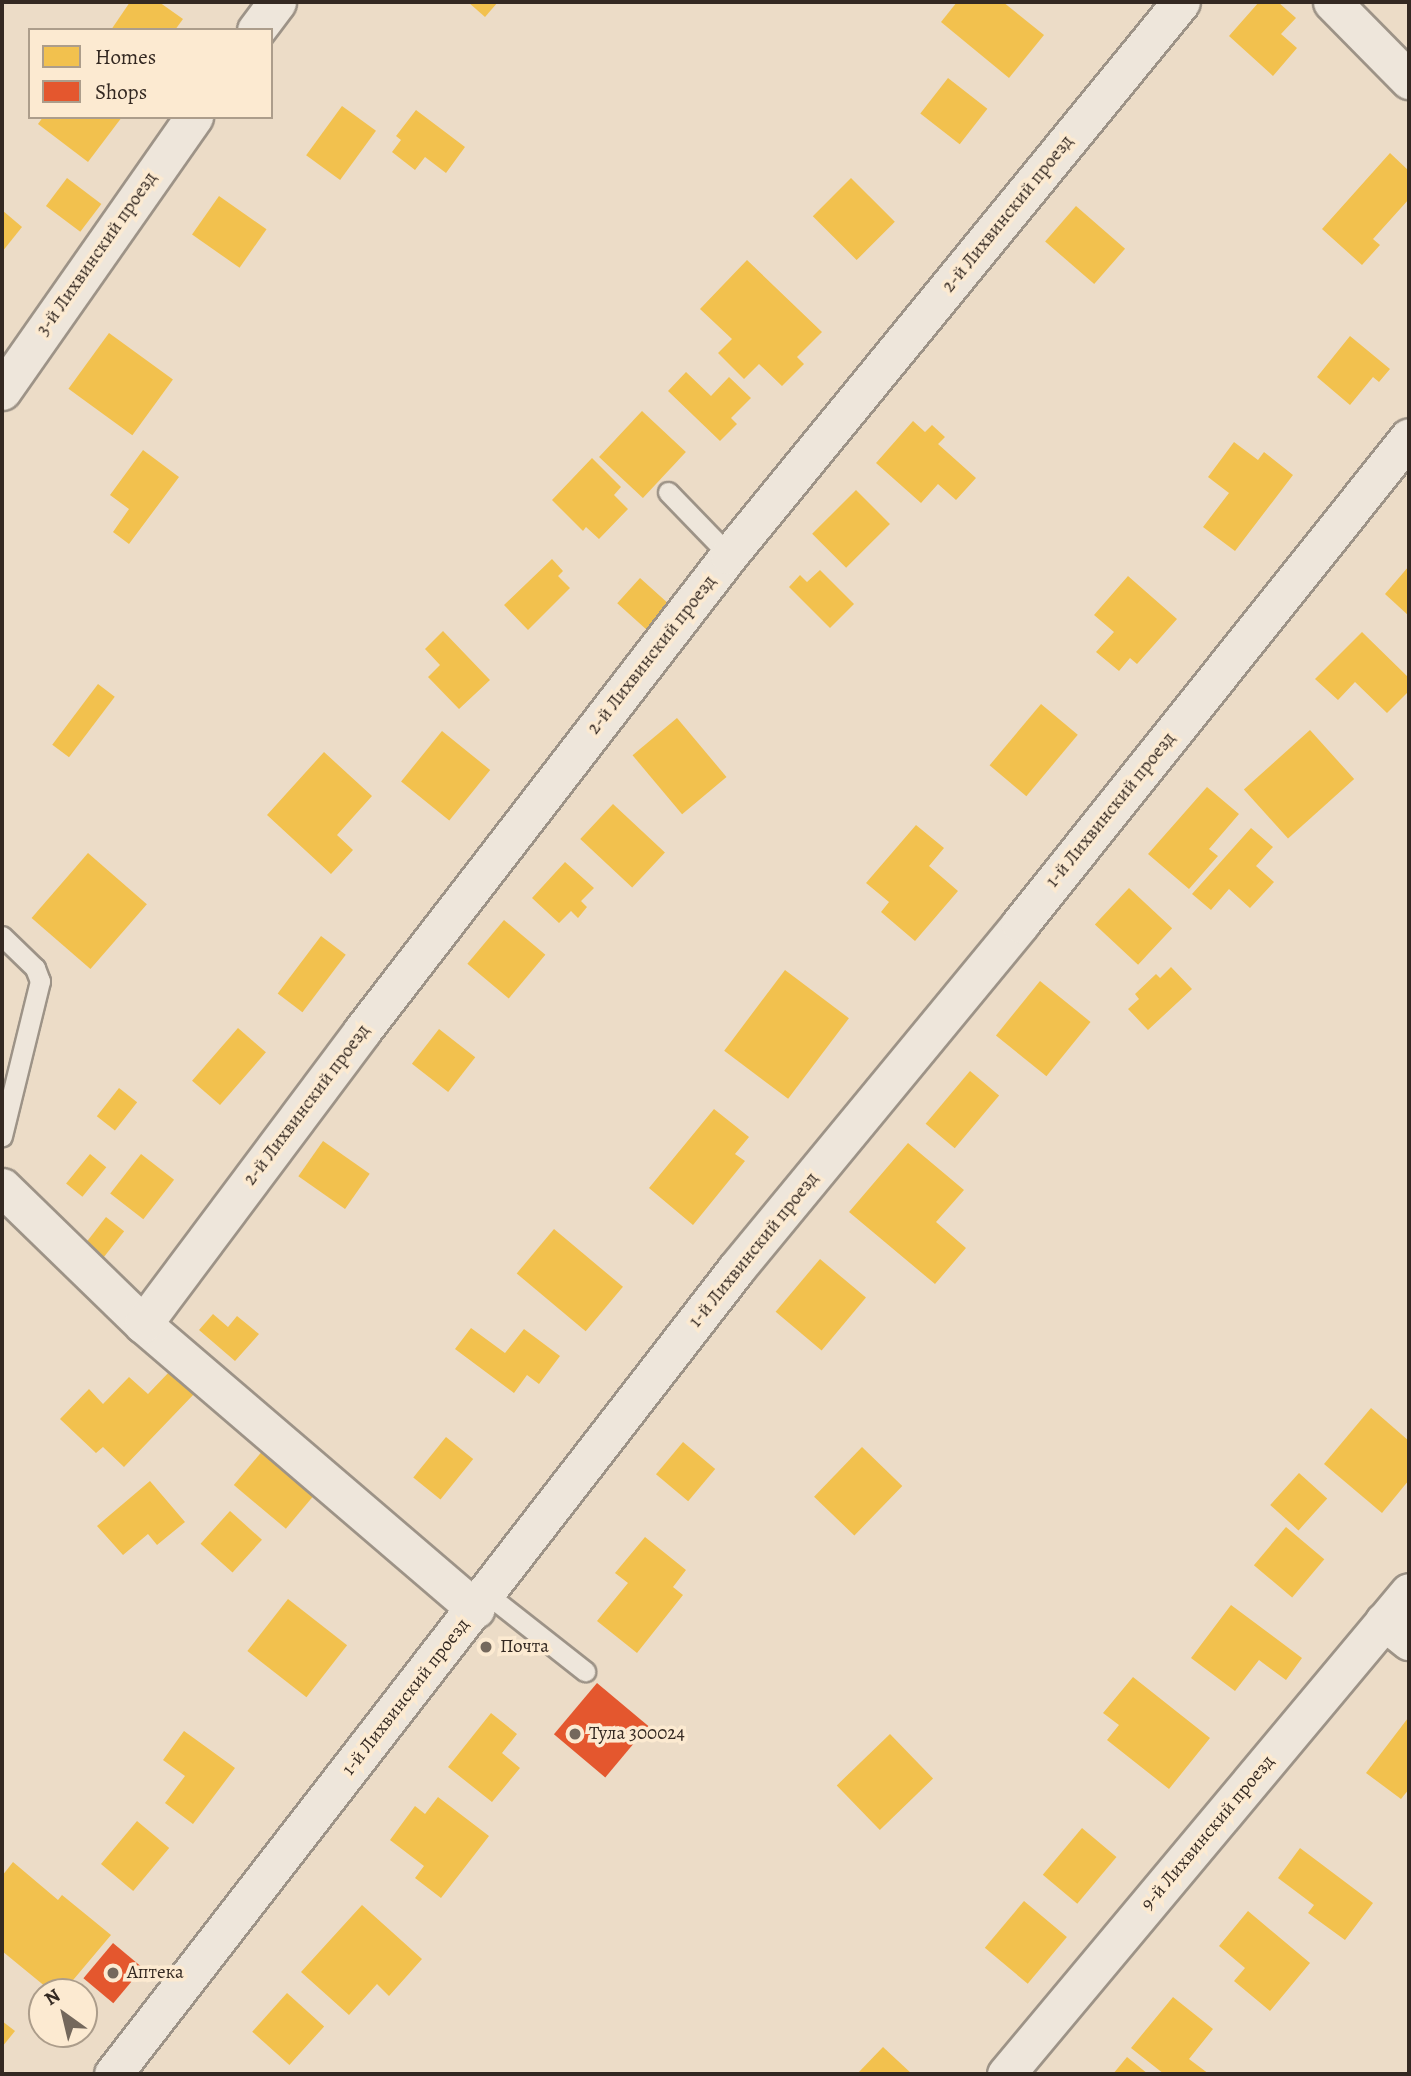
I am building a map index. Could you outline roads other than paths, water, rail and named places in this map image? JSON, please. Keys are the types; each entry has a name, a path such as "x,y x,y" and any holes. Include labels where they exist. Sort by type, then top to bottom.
{"street":[{"path":"258,28 277,2"},
{"name":"2-й Лихвинский проезд","path":"143,1324 362,1031 729,555 1181,2"},
{"path":"1332,2 1409,80"},
{"name":"3-й Лихвинский проезд","path":"2,391 193,119"},
{"name":"1-й Лихвинский проезд","path":"113,2074 736,1269 1020,924 1409,437"},
{"path":"2,1186 143,1324 481,1601"},
{"name":"9-й Лихвинский проезд","path":"1006,2074 1397,1631 1409,1592"}],"lane":[{"path":"668,492 729,555"},
{"path":"2,936 35,968 40,981 2,1136"},
{"path":"481,1601 584,1671"}],"place":[{"name":"Почта","path":"486,1647"},
{"name":"Тула 300024","path":"575,1734"},
{"name":"Аптека","path":"113,1973"}]}
